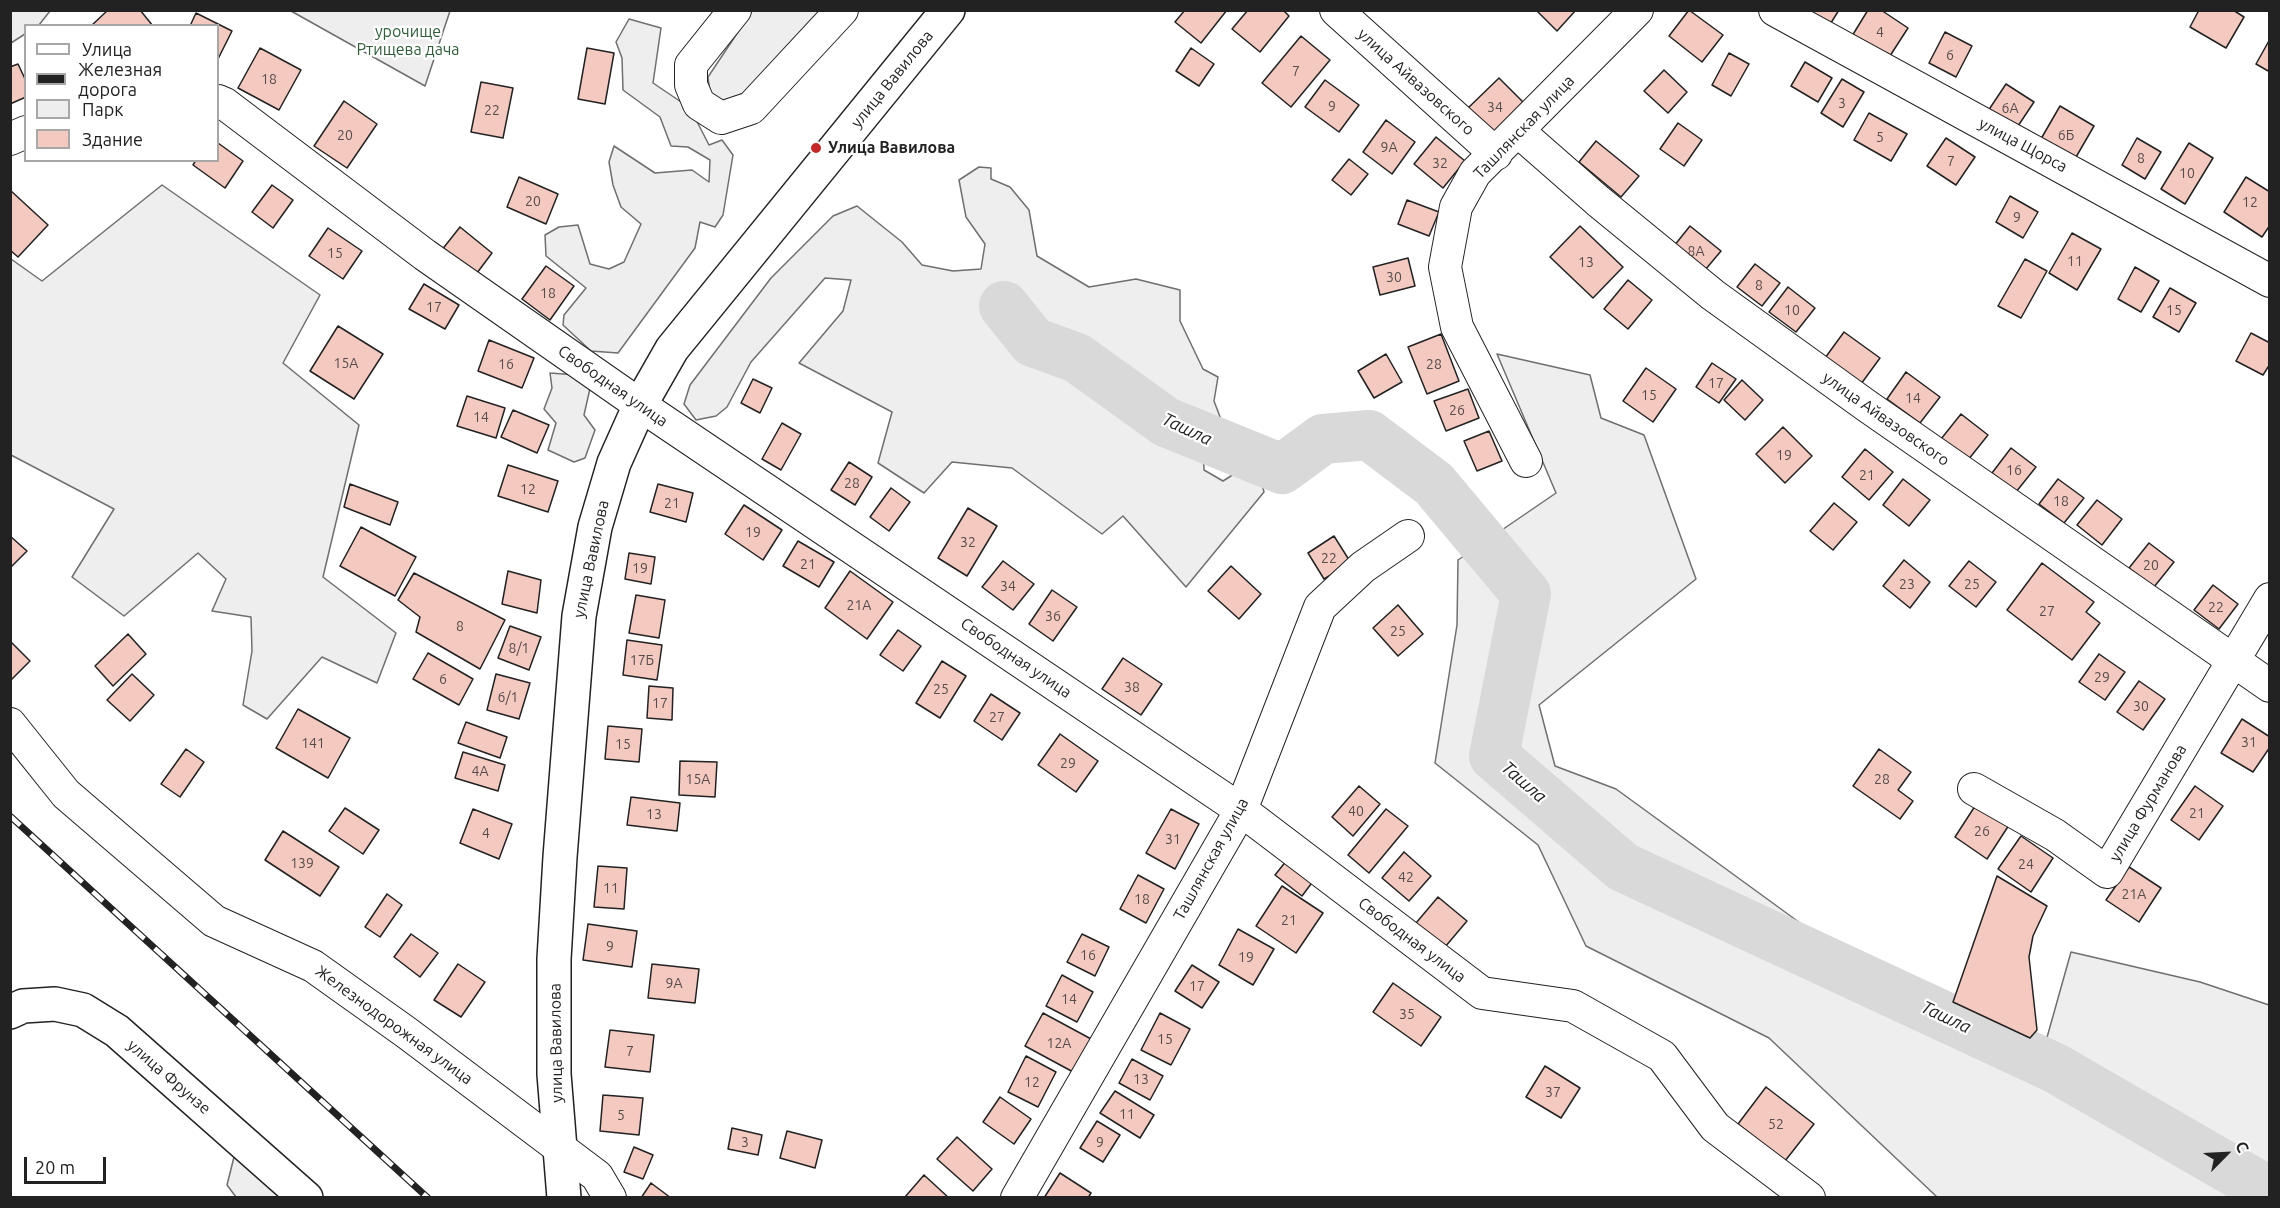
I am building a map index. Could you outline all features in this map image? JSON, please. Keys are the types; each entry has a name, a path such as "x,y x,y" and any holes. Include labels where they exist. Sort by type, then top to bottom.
{"main road":[{"name":"улица Вавилова","path":"560,1149 554,1074 554,958 560,857 579,616 594,526 614,463 640,405 672,350 948,10"},
{"name":"улица Фрунзе","path":"10,1012 23,1006 55,1004 83,1010 117,1031 306,1197"},
{"path":"560,1149 564,1197"}],"street":[{"path":"735,10 691,65 691,85 699,104 721,118 751,108 842,10"},
{"name":"улица Айвазовского","path":"1336,10 1497,154"},
{"name":"Ташлянская улица","path":"1526,461 1457,327 1445,267 1456,207 1475,173 1497,154 1637,10"},
{"name":"улица Щорса","path":"1775,10 2270,280"},
{"name":"Свободная улица","path":"219,101 425,255 640,405 1241,810 1482,993 1573,1006 1662,1056 1715,1127 1809,1197"},
{"name":"улица Айвазовского","path":"1518,131 1598,201 1713,295 1876,413 2270,686"},
{"path":"10,139 24,133"},
{"name":"Ташлянская улица","path":"1017,1197 1241,810 1320,607 1363,567 1408,536"},
{"name":"улица Фурманова","path":"1974,789 2055,834 2107,872 2270,599"},
{"name":"Железнодорожная улица","path":"10,724 66,794 214,921 314,966 597,1176 610,1197"}],"green space":[{"path":"11,10 50,11 40,24 24,24 24,35 11,43"},
{"name":"урочище Ртищева дача","path":"291,11 450,11 425,86"},
{"path":"752,11 828,11 762,83 723,104 710,93 708,77"},
{"path":"629,19 661,28 653,83 690,108 709,145 722,140 733,155 723,215 715,227 700,222 695,248 618,353 591,351 563,325 564,315 586,288 546,256 545,235 559,227 578,225 590,264 609,269 624,262 641,224 621,207 613,185 609,162 614,146 655,173 692,170 709,182 710,160 688,147 671,146 660,117 623,90 622,58 616,42"},
{"path":"979,167 991,168 991,179 1010,187 1029,210 1037,256 1089,287 1136,279 1180,290 1180,321 1203,369 1218,377 1214,401 1222,422 1203,444 1204,470 1223,481 1256,460 1264,492 1186,587 1123,516 1102,534 1012,468 952,462 924,493 878,463 892,412 799,363 843,311 851,280 825,278 751,362 727,407 716,416 696,420 684,404 690,385 771,278 833,216 857,206 902,242 922,265 953,271 981,269 985,244 966,217 959,180"},
{"path":"162,185 320,295 283,363 359,425 323,577 396,633 377,683 322,657 267,719 243,705 252,651 251,617 212,611 226,579 198,553 124,616 72,577 114,509 11,455 11,259 42,281"},
{"path":"1497,354 1590,375 1601,418 1644,435 1696,579 1539,705 1555,766 1616,789 1917,1008 2037,1073 2071,952 2200,982 2269,1005 2269,1197 1937,1197 1769,1038 1586,946 1538,845 1435,763 1457,625 1458,560 1556,493"},
{"path":"550,373 577,375 591,384 584,415 595,430 585,458 574,462 548,450 556,423 544,409 552,388"},
{"path":"235,1153 292,1197 236,1197 227,1185"}],"building":[{"path":"108,10 140,10 151,24 93,24"},
{"path":"1185,10 1227,10 1201,43 1175,22"},
{"path":"1248,10 1283,10 1289,16 1260,52 1232,29"},
{"path":"1536,10 1576,10 1557,31"},
{"path":"1689,10 1723,35 1702,62 1669,36"},
{"path":"1805,10 1839,10 1829,26"},
{"path":"1868,10 1881,10 1908,28 1888,59 1852,36"},
{"path":"2199,10 2233,10 2244,17 2226,48 2190,27"},
{"path":"196,13 218,24 191,24"},
{"path":"219,24 232,31 219,57"},
{"path":"1945,32 1972,46 1956,77 1929,63"},
{"path":"1301,36 1330,60 1291,107 1262,83"},
{"path":"2270,39 2270,72 2256,64"},
{"path":"260,48 301,70 279,110 238,88"},
{"path":"587,48 614,53 605,104 578,99"},
{"path":"1191,48 1214,64 1199,86 1176,71"},
{"path":"1729,53 1749,64 1731,96 1712,85"},
{"path":"1805,62 1832,78 1818,102 1791,86"},
{"path":"18,64 24,77 24,98 10,104 10,67"},
{"path":"1664,70 1687,92 1668,113 1644,91"},
{"path":"1499,78 1524,103 1492,135 1466,110"},
{"path":"1842,79 1864,92 1843,127 1821,113"},
{"path":"1325,80 1359,105 1339,132 1305,107"},
{"path":"481,82 513,88 503,138 471,132"},
{"path":"2006,84 2034,102 2014,132 1986,114"},
{"path":"344,101 377,124 347,168 314,146"},
{"path":"2060,106 2094,126 2072,164 2038,144"},
{"path":"1869,113 1907,134 1891,161 1854,140"},
{"path":"1386,120 1415,142 1392,174 1363,152"},
{"path":"1678,123 1702,140 1684,166 1660,149"},
{"path":"1436,137 1465,161 1443,188 1414,164"},
{"path":"1946,138 1975,157 1956,185 1927,166"},
{"path":"2137,138 2161,152 2145,179 2122,165"},
{"path":"1596,141 1639,176 1621,197 1579,162"},
{"path":"2189,143 2213,158 2185,204 2161,189"},
{"path":"219,144 243,161 225,188 193,165 195,162 219,162"},
{"path":"1349,159 1368,174 1351,195 1332,180"},
{"path":"519,177 558,194 546,224 507,207"},
{"path":"2246,177 2270,192 2270,225 2262,237 2224,212"},
{"path":"272,185 293,200 273,228 252,212"},
{"path":"10,190 48,225 18,257 10,250"},
{"path":"2010,196 2038,212 2023,238 1996,222"},
{"path":"1407,200 1439,212 1429,236 1398,224"},
{"path":"1580,226 1623,267 1593,298 1550,257"},
{"path":"1690,226 1721,251 1700,276 1670,251"},
{"path":"460,227 492,253 474,277 441,251"},
{"path":"328,228 362,251 343,279 309,256"},
{"path":"2072,233 2101,249 2077,290 2049,273"},
{"path":"1408,258 1415,286 1380,295 1373,267"},
{"path":"2025,259 2047,271 2021,318 1998,306"},
{"path":"1755,264 1780,283 1762,306 1737,287"},
{"path":"546,266 574,286 550,320 522,299"},
{"path":"2135,267 2159,281 2141,312 2118,299"},
{"path":"1628,280 1652,300 1628,329 1604,309"},
{"path":"424,284 459,305 445,329 409,309"},
{"path":"1788,287 1815,308 1796,332 1769,312"},
{"path":"2170,288 2196,303 2179,332 2153,317"},
{"path":"338,326 383,354 354,399 310,371"},
{"path":"1844,332 1880,358 1861,384 1825,358"},
{"path":"2251,333 2270,343 2270,364 2263,375 2236,361"},
{"path":"1441,334 1459,381 1427,394 1408,347"},
{"path":"489,340 534,358 522,388 478,371"},
{"path":"1386,354 1402,382 1374,398 1358,371"},
{"path":"1712,363 1736,379 1719,403 1696,387"},
{"path":"1646,368 1676,389 1653,422 1623,401"},
{"path":"1906,372 1940,397 1920,423 1887,399"},
{"path":"753,379 772,388 760,413 741,403"},
{"path":"1742,380 1763,400 1745,420 1724,400"},
{"path":"1468,389 1479,418 1446,431 1434,401"},
{"path":"467,396 505,408 496,438 457,426"},
{"path":"513,410 549,425 537,453 501,437"},
{"path":"1961,414 1988,435 1968,460 1941,439"},
{"path":"782,423 801,434 781,470 762,459"},
{"path":"1783,427 1812,456 1785,483 1756,454"},
{"path":"1489,431 1502,461 1477,471 1464,441"},
{"path":"2011,448 2036,467 2016,492 1992,473"},
{"path":"1865,449 1893,472 1869,500 1842,477"},
{"path":"849,462 872,477 855,505 831,490"},
{"path":"508,465 558,481 548,512 498,496"},
{"path":"1903,479 1930,500 1909,526 1883,505"},
{"path":"2058,479 2084,498 2064,523 2039,504"},
{"path":"350,484 398,502 390,525 344,507"},
{"path":"658,484 693,493 686,522 650,512"},
{"path":"891,488 910,502 889,531 870,517"},
{"path":"2097,500 2122,519 2102,545 2077,525"},
{"path":"1834,503 1857,522 1833,550 1810,531"},
{"path":"744,505 782,530 763,560 725,534"},
{"path":"968,508 997,526 967,576 938,558"},
{"path":"361,527 416,557 395,596 340,566"},
{"path":"10,536 27,551 10,568"},
{"path":"1334,536 1351,563 1324,579 1308,553"},
{"path":"798,541 834,562 819,587 783,566"},
{"path":"2149,543 2174,562 2154,587 2129,568"},
{"path":"629,553 655,557 651,584 625,579"},
{"path":"1904,560 1930,582 1910,608 1883,586"},
{"path":"1003,561 1034,584 1013,610 982,587"},
{"path":"1969,561 1996,582 1976,607 1949,586"},
{"path":"2042,563 2094,602 2086,612 2100,623 2072,660 2007,610"},
{"path":"1231,566 1261,594 1239,619 1208,591"},
{"path":"508,571 541,580 537,613 502,604"},
{"path":"850,571 893,602 867,639 825,608"},
{"path":"414,573 505,620 480,669 416,632 420,617 398,600"},
{"path":"2213,585 2238,604 2219,629 2194,610"},
{"path":"1052,590 1077,607 1053,641 1029,624"},
{"path":"636,595 665,600 659,638 629,633"},
{"path":"1398,605 1423,634 1398,656 1373,628"},
{"path":"510,626 541,637 529,670 498,658"},
{"path":"898,630 921,646 903,671 880,655"},
{"path":"128,634 146,654 113,686 95,666"},
{"path":"627,640 662,645 657,680 623,675"},
{"path":"10,641 30,661 10,681"},
{"path":"428,653 473,679 459,705 413,679"},
{"path":"2099,654 2125,672 2105,700 2079,682"},
{"path":"1123,658 1162,684 1141,715 1102,689"},
{"path":"942,661 966,676 940,718 916,703"},
{"path":"132,674 154,695 130,721 107,700"},
{"path":"496,674 530,683 519,719 487,710"},
{"path":"2139,681 2165,699 2143,730 2117,712"},
{"path":"649,686 673,688 672,720 647,718"},
{"path":"991,694 1020,713 1002,740 974,721"},
{"path":"298,709 350,738 328,778 276,748"},
{"path":"2242,719 2270,737 2270,747 2253,772 2221,753"},
{"path":"466,722 507,737 500,758 458,743"},
{"path":"608,726 642,729 639,762 605,759"},
{"path":"1060,734 1098,761 1076,792 1038,765"},
{"path":"186,749 204,762 180,797 161,784"},
{"path":"1879,749 1911,772 1898,790 1913,801 1900,819 1853,786"},
{"path":"463,752 505,765 498,791 455,778"},
{"path":"680,761 717,762 715,797 679,795"},
{"path":"1359,786 1380,804 1353,836 1332,817"},
{"path":"2195,786 2223,806 2199,840 2171,820"},
{"path":"631,797 680,803 677,831 627,825"},
{"path":"1977,803 2009,825 1987,859 1955,837"},
{"path":"345,808 379,830 363,854 329,831"},
{"path":"473,809 512,824 499,859 460,843"},
{"path":"1171,809 1199,824 1175,869 1146,853"},
{"path":"1386,809 1408,826 1369,873 1348,855"},
{"path":"283,831 339,867 320,896 265,860"},
{"path":"2021,836 2053,858 2031,892 1998,869"},
{"path":"1404,852 1431,876 1409,901 1382,878"},
{"path":"1287,860 1314,880 1302,896 1275,875"},
{"path":"598,866 627,868 624,909 594,907"},
{"path":"2129,867 2161,888 2139,922 2106,900"},
{"path":"1138,875 1164,889 1146,923 1120,909"},
{"path":"1997,876 2047,906 2033,936 2029,957 2037,1030 2030,1038 1953,1002"},
{"path":"1282,886 1323,913 1296,953 1256,926"},
{"path":"387,894 402,905 380,937 365,927"},
{"path":"1438,897 1467,921 1445,947 1416,923"},
{"path":"588,924 637,931 632,967 583,960"},
{"path":"1238,929 1274,949 1253,985 1219,965"},
{"path":"411,934 438,953 420,977 394,957"},
{"path":"1082,934 1109,947 1095,976 1067,962"},
{"path":"458,964 485,982 461,1017 434,1000"},
{"path":"652,964 699,969 695,1003 648,998"},
{"path":"1192,965 1219,982 1202,1008 1175,991"},
{"path":"1062,975 1093,992 1077,1022 1046,1006"},
{"path":"1393,983 1441,1017 1421,1046 1373,1012"},
{"path":"1043,1013 1093,1040 1075,1073 1025,1046"},
{"path":"1160,1013 1190,1029 1171,1065 1141,1050"},
{"path":"610,1030 654,1035 650,1072 605,1067"},
{"path":"1026,1056 1056,1072 1038,1107 1008,1092"},
{"path":"1132,1059 1163,1076 1150,1100 1119,1083"},
{"path":"1545,1066 1580,1088 1561,1118 1526,1097"},
{"path":"1766,1087 1814,1124 1785,1161 1738,1124"},
{"path":"1115,1091 1154,1115 1140,1138 1100,1113"},
{"path":"603,1095 643,1098 639,1135 600,1131"},
{"path":"1000,1097 1031,1119 1014,1144 983,1122"},
{"path":"1097,1121 1120,1135 1103,1162 1080,1148"},
{"path":"732,1128 762,1135 758,1155 728,1149"},
{"path":"787,1131 822,1140 815,1168 780,1158"},
{"path":"957,1137 992,1169 973,1191 937,1159"},
{"path":"634,1147 653,1155 643,1179 624,1172"},
{"path":"1060,1173 1091,1193 1088,1198 1044,1198"},
{"path":"924,1175 949,1198 905,1197"},
{"path":"651,1183 671,1198 641,1198"}],"waterway":[{"name":"Ташла","path":"1004,306 1033,342 1077,358 1166,422 1282,469 1323,439 1369,435 1434,484 1526,594 1494,756 1623,867 2055,1068 2270,1192"}],"railway":[{"path":"10,816 428,1198"}],"place":[{"name":"Улица Вавилова","path":"816,148"}]}
